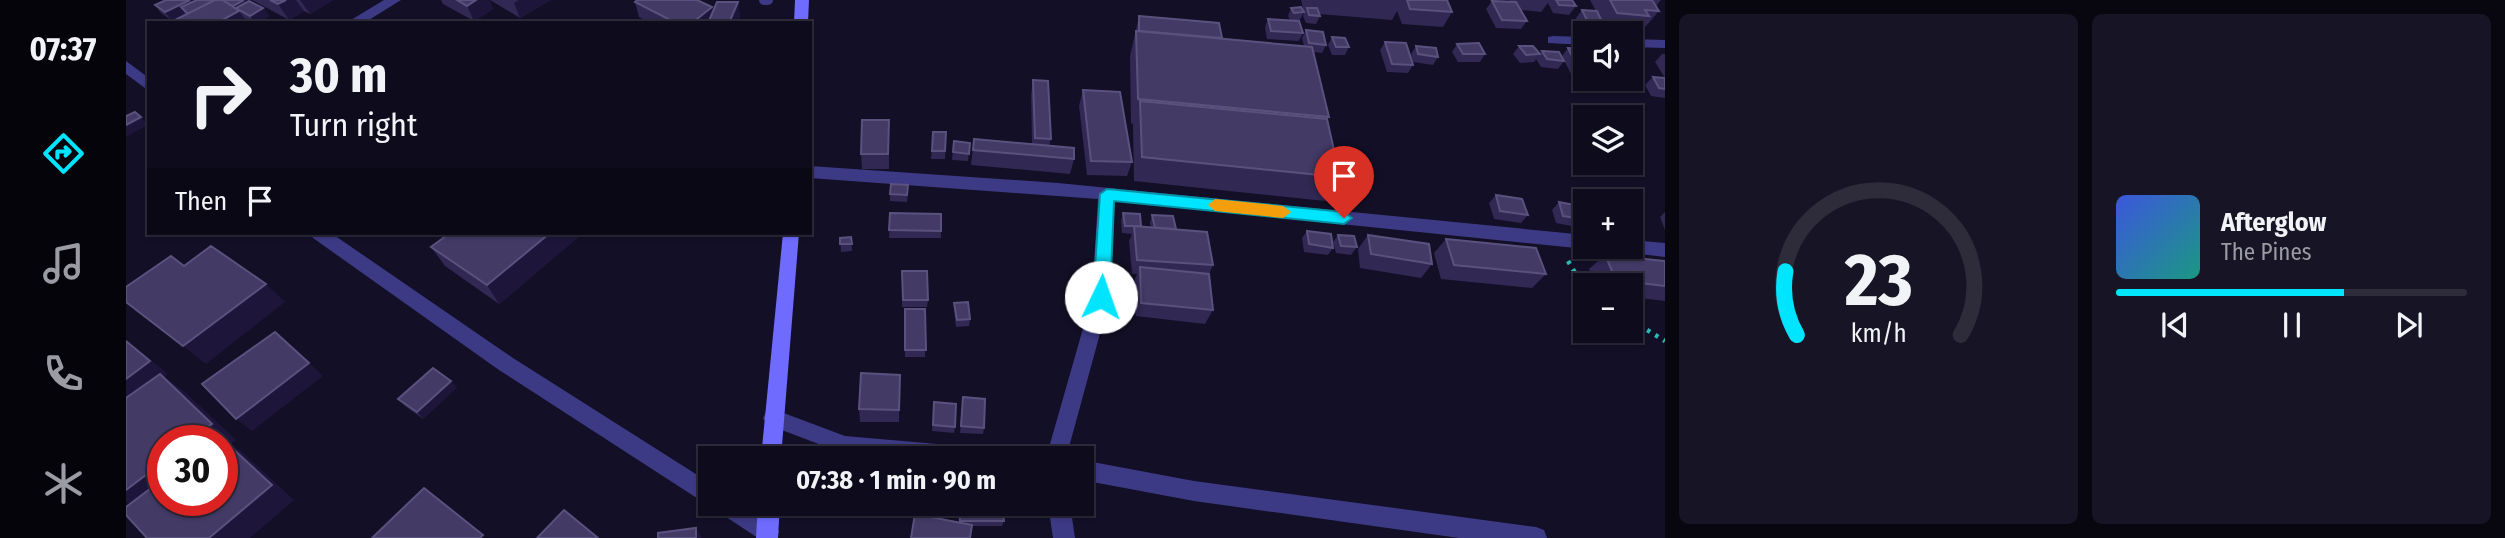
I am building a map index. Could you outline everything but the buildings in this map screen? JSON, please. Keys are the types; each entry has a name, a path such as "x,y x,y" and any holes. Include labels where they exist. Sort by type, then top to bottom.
{"street":[{"path":"356,21 394,0"},
{"path":"801,21 802,0"},
{"path":"1553,40 1573,41"},
{"path":"1643,43 1665,44"},
{"path":"126,66 147,84"},
{"path":"812,172 1107,194 1573,241"},
{"path":"1059,446 1101,297 1107,194"},
{"path":"322,235 506,364 698,487"},
{"path":"772,446 791,235"},
{"path":"1643,248 1665,250"},
{"path":"773,418 845,445 856,446"},
{"path":"1094,472 1194,491 1536,538"},
{"path":"741,516 768,535"},
{"path":"768,535 769,516"},
{"path":"1061,516 1064,538"}],"path":[{"path":"1643,327 1665,341"}],"slow traffic":[{"path":"1215,205 1283,212"}],"route":[{"path":"1101,297 1107,194 1344,218"}]}
